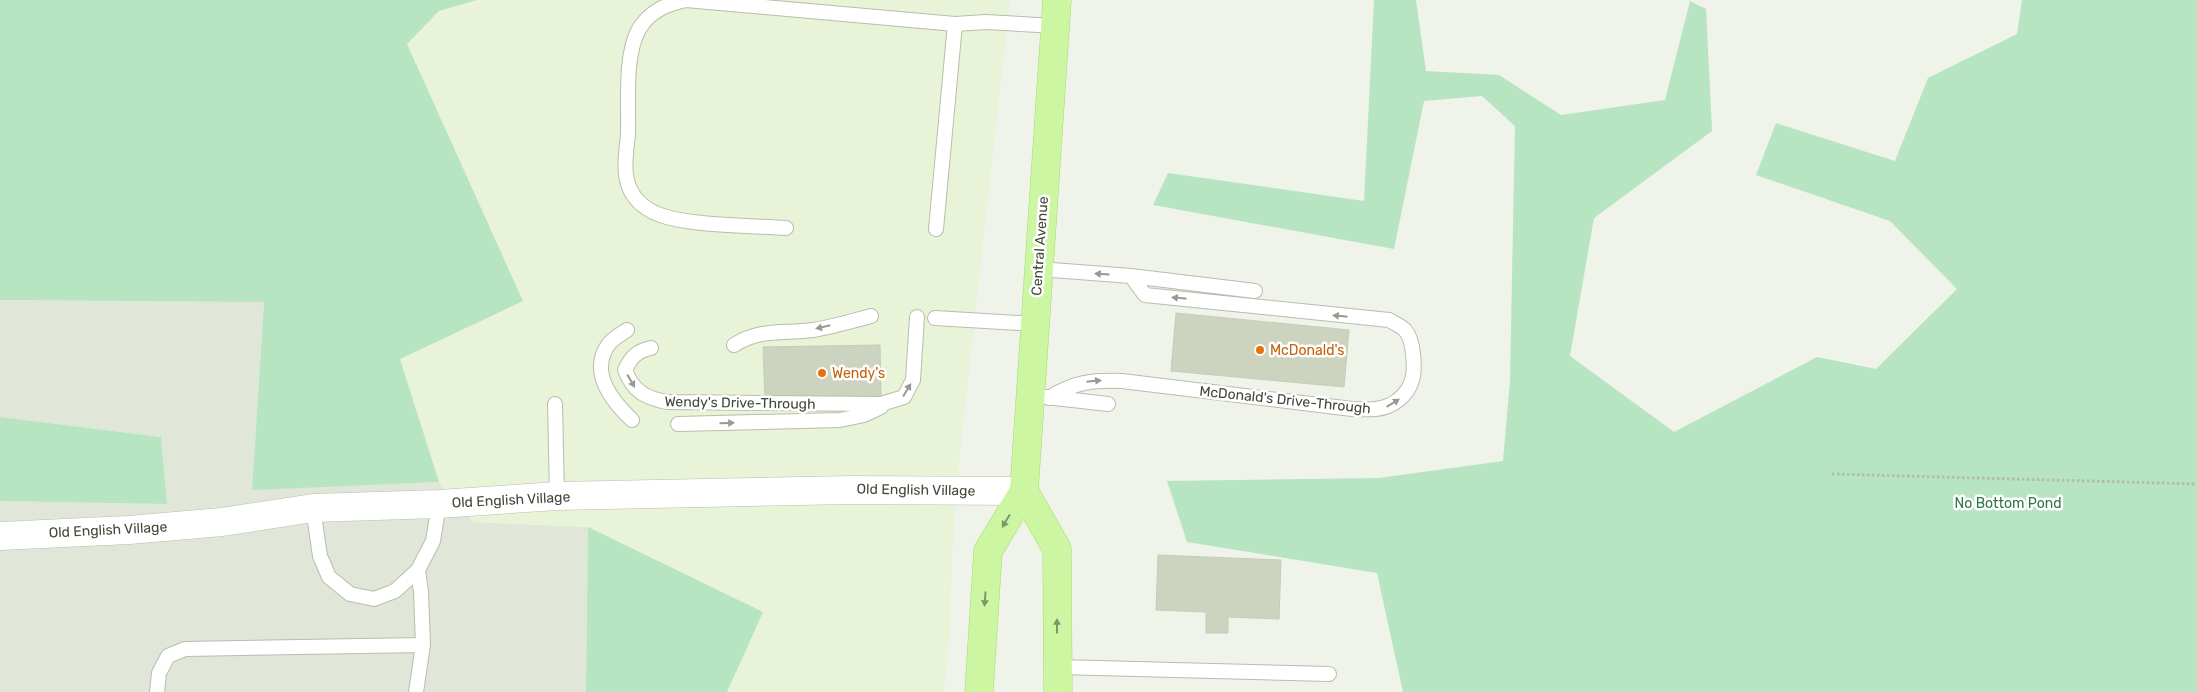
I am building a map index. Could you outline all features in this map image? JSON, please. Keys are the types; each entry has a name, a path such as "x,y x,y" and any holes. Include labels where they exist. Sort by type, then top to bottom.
{"main road":[{"name":"Central Avenue","path":"979,692 988,551 1024,492 1039,397 1035,324 1056,13"},
{"path":"1024,492 1057,549 1058,680"}],"street":[{"name":"Old English Village","path":"0,536 129,530 222,522 313,508 439,504 557,496 850,490 1024,492"}],"lane":[{"path":"786,228 663,217 647,209 632,195 626,175 630,62 633,43 640,28 652,14 667,4 686,0 955,24 1056,13"},
{"path":"936,229 955,24"},
{"path":"1038,268 1131,276 1255,291"},
{"name":"McDonald's Drive-Through","path":"1039,397 1094,380 1122,381 1352,409 1378,410 1392,405 1404,395 1412,382 1413,358 1411,340 1404,330 1389,320 1145,294 1131,276"},
{"path":"734,345 747,337 759,333 813,330 871,316"},
{"path":"678,424 840,420 864,415 904,397 913,380 917,317"},
{"path":"935,318 1035,324"},
{"path":"627,330 609,343 601,368 603,381 614,403 632,420"},
{"name":"Wendy's Drive-Through","path":"651,348 640,351 630,358 625,370 630,383 640,394 652,400 667,402 846,405 893,402"},
{"path":"1039,397 1108,404"},
{"path":"555,404 557,496"},
{"path":"313,508 320,556 329,577 350,594 374,599 395,591 418,570 432,541 439,504"},
{"path":"416,692 423,645 421,592 418,570"},
{"path":"157,692 159,673 168,656 185,649 423,645"},
{"path":"1058,680 1329,674"}],"path":[{"path":"1832,474 2197,484"}],"shaded area":[{"path":"477,0 1010,0 959,461 953,538 949,641 944,692 727,692 763,612 588,527 474,522 439,482 400,359 523,301 407,44 439,11"},
{"path":"0,300 264,302 252,489 439,482 474,522 588,527 586,692 0,692 0,501 167,504 161,437 0,417"}],"green space":[{"path":"0,0 477,0 439,11 407,44 523,301 400,359 439,482 252,490 264,302 0,300"},
{"name":"No Bottom Pond","path":"1374,0 1416,0 1426,71 1499,75 1561,115 1665,100 1690,1 1706,9 1712,131 1594,218 1570,356 1674,432 1817,357 1876,369 1957,289 1890,221 1756,175 1776,123 1895,161 1928,78 2017,34 2022,0 2197,0 2197,692 1403,692 1377,573 1187,542 1167,481 1379,478 1503,461 1510,380 1515,126 1482,96 1424,101 1394,249 1153,205 1168,173 1364,201"},
{"path":"0,417 161,437 167,504 0,501"},
{"path":"588,527 763,612 727,692 586,692"}],"building":[{"name":"McDonald's","path":"1176,313 1349,330 1344,387 1171,371"},
{"name":"Wendy's","path":"880,345 881,398 765,400 763,347"},
{"path":"1158,555 1281,560 1279,619 1228,617 1228,633 1206,633 1206,612 1156,610"}],"place":[{"name":"McDonald's","path":"1260,350"},
{"name":"Wendy's","path":"822,373"}]}
